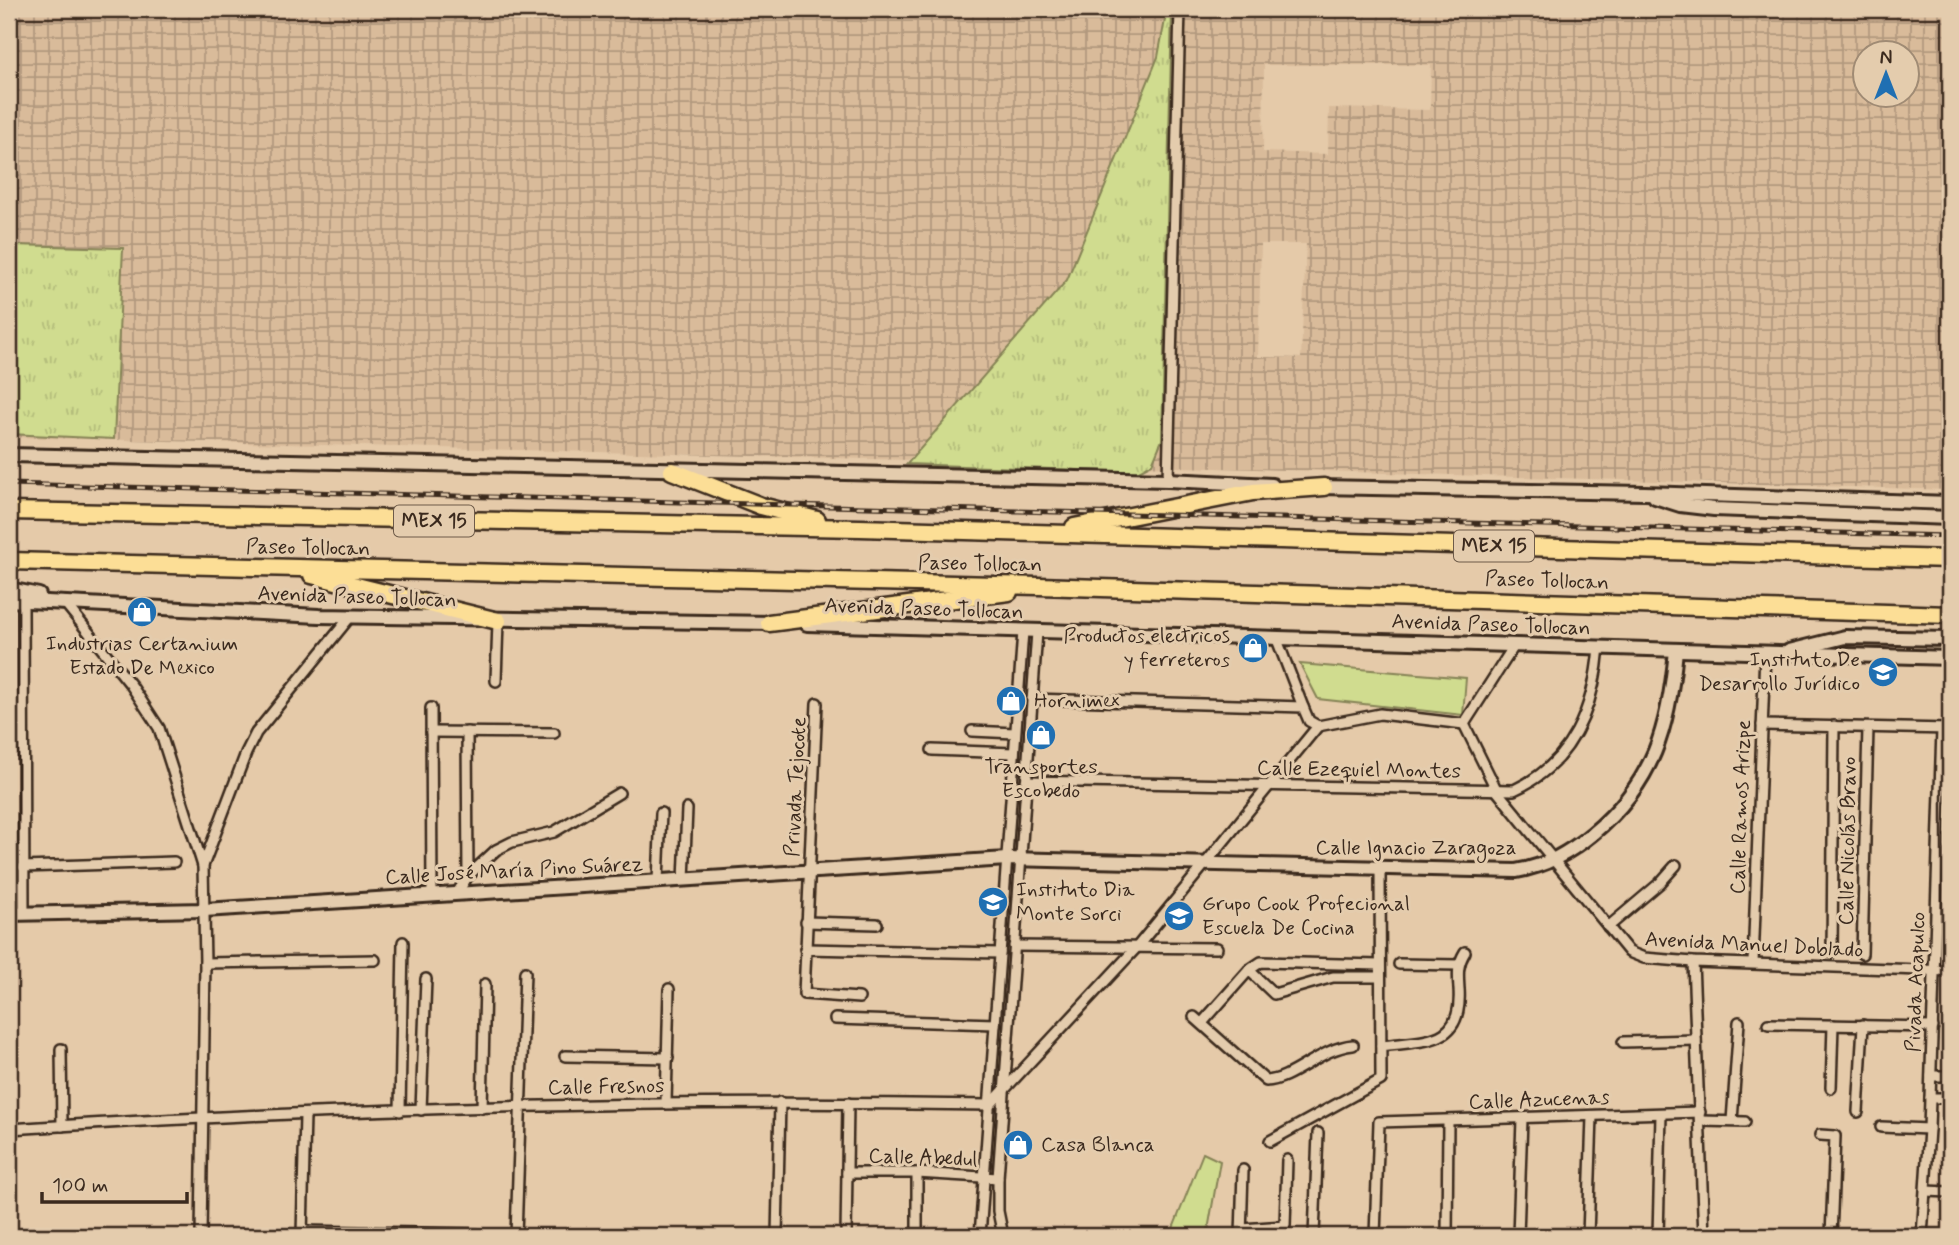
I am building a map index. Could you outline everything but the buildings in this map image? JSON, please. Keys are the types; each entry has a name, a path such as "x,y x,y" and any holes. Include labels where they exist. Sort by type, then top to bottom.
{"highway":[{"path":"672,471 707,482 761,506 860,528"},
{"path":"1037,533 1253,492 1324,487"},
{"name":"Paseo Tollocan","path":"9,511 860,528 1950,559"},
{"name":"Paseo Tollocan","path":"9,561 1039,586 1950,615"},
{"path":"286,568 498,621"},
{"path":"769,623 995,595 1039,586"}],"main road":[{"path":"9,455 1168,480 1324,487 1646,493 1950,503"},
{"path":"9,461 35,456"},
{"path":"1646,493 1665,502 1714,509 1950,518"},
{"name":"Avenida Paseo Tollocan","path":"9,589 65,603"},
{"name":"Avenida Paseo Tollocan","path":"9,600 350,617 769,623 1950,658"},
{"name":"Avenida Paseo Tollocan","path":"1782,653 1845,637 1950,639"},
{"name":"Calle Ignacio Zaragoza","path":"1021,859 1516,871 1555,860 1616,814 1648,767 1666,722 1676,650"},
{"name":"Calle José María Pino Suárez","path":"9,914 204,910 1021,859"}],"street":[{"path":"1168,480 1180,9"},
{"path":"23,601 24,914"},
{"path":"65,603 131,685 159,728 203,866 205,963 201,1236"},
{"path":"203,866 246,753 257,733 350,617"},
{"path":"496,681 498,621"},
{"path":"980,1236 1023,631"},
{"path":"1003,1236 998,1211 999,1178 1037,632"},
{"path":"1276,637 1303,707 1310,721 1318,726"},
{"path":"990,1105 1005,1093 1137,947 1318,726 1380,714 1464,724 1514,646"},
{"name":"Calle Ezequiel Montes","path":"1026,781 1497,791 1520,788 1552,765 1571,744 1591,702 1599,648"},
{"name":"Calle Ramos Arizpe","path":"1753,963 1765,653"},
{"path":"1032,699 1303,707"},
{"name":"Privada Tejocote","path":"817,703 804,994 859,998"},
{"path":"431,708 432,895"},
{"name":"Avenida Manuel Doblado","path":"1464,724 1497,791 1624,947 1637,956 1693,962 1950,971"},
{"path":"1762,725 1946,729"},
{"name":"Calle Nicolás Bravo","path":"1832,952 1835,726"},
{"name":"Calle Nicolás Bravo","path":"1862,954 1868,728"},
{"name":"Pivada Acapulco","path":"1922,1236 1946,729"},
{"path":"972,731 1016,733"},
{"path":"431,732 554,733"},
{"path":"467,732 468,876"},
{"path":"932,750 1014,753"},
{"path":"457,893 468,876 496,850 512,842 554,832 619,793"},
{"path":"684,880 687,809"},
{"path":"658,881 661,813"},
{"path":"23,867 174,862"},
{"path":"1608,927 1660,883 1675,865"},
{"path":"1270,1141 1381,1080 1380,869"},
{"path":"806,922 877,924"},
{"path":"400,1111 404,942"},
{"path":"1014,946 1217,948"},
{"path":"805,948 1000,953"},
{"path":"1381,1046 1434,1039 1456,1024 1460,1011 1458,964 1465,952"},
{"path":"205,963 375,960"},
{"path":"1353,1045 1327,1051 1278,1078 1266,1080 1198,1020 1249,970 1267,962 1379,965"},
{"path":"1693,962 1704,1236"},
{"path":"1339,964 1340,976"},
{"path":"1399,964 1458,964"},
{"path":"1249,970 1274,994 1340,976 1379,977"},
{"path":"516,1236 526,972"},
{"path":"421,1110 426,979"},
{"path":"482,1108 485,984"},
{"path":"666,1103 669,989"},
{"path":"835,1019 995,1024"},
{"path":"1732,1121 1739,1021"},
{"path":"1768,1024 1933,1027"},
{"path":"1831,1088 1833,1025"},
{"path":"1858,1112 1863,1025"},
{"path":"1623,1042 1696,1040"},
{"path":"61,1049 62,1126"},
{"path":"565,1056 668,1058"},
{"path":"1931,1076 1950,1076"},
{"path":"1930,1098 1950,1098"},
{"path":"777,1236 780,1102"},
{"name":"Calle Fresnos","path":"9,1129 203,1117 666,1103 990,1105"},
{"path":"846,1236 848,1103"},
{"path":"1658,1236 1661,1114"},
{"name":"Calle Azucenas","path":"1375,1236 1379,1122 1661,1114 1745,1122"},
{"path":"305,1115 302,1233 476,1234"},
{"path":"1588,1236 1592,1116"},
{"path":"1518,1236 1522,1119"},
{"path":"1447,1236 1448,1121"},
{"path":"1881,1127 1929,1129"},
{"path":"1314,1236 1318,1133"},
{"path":"1820,1135 1835,1136 1831,1236"},
{"path":"1243,1170 1242,1232 1285,1226 1287,1160"},
{"name":"Calle Abedul","path":"847,1173 917,1173 999,1178"},
{"path":"917,1173 917,1236"},
{"path":"1926,1191 1950,1192"}],"shaded area":[{"path":"9,9 1950,9 1950,490 9,437","holes":["1264,65 1431,65 1430,110 1329,108 1328,154 1263,152","1261,244 1306,244 1301,358 1258,357"]}],"green space":[{"path":"1167,9 1172,9 1162,440 1152,464 1137,472 907,464 1067,280 1158,57"},
{"path":"9,177 13,177 13,245 123,248 114,439 9,434"},
{"path":"1300,664 1466,678 1463,715 1318,699"},
{"path":"1203,1153 1220,1161 1207,1236 1170,1236"}],"railway":[{"path":"9,484 1950,536"}],"place":[{"name":"Industrias Certanium Estado De Mexico","path":"142,612"},
{"name":"Productos electricos y ferreteros","path":"1253,648"},
{"name":"Instituto De Desarrollo Jurídico","path":"1883,672"},
{"name":"Hornimex","path":"1011,701"},
{"name":"Transportes Escobedo","path":"1041,735"},
{"name":"Instituto Dia Monte Sorci","path":"993,902"},
{"name":"Grupo Cook Profecional Escuela De Cocina","path":"1179,916"},
{"name":"Casa Blanca","path":"1018,1145"}]}
